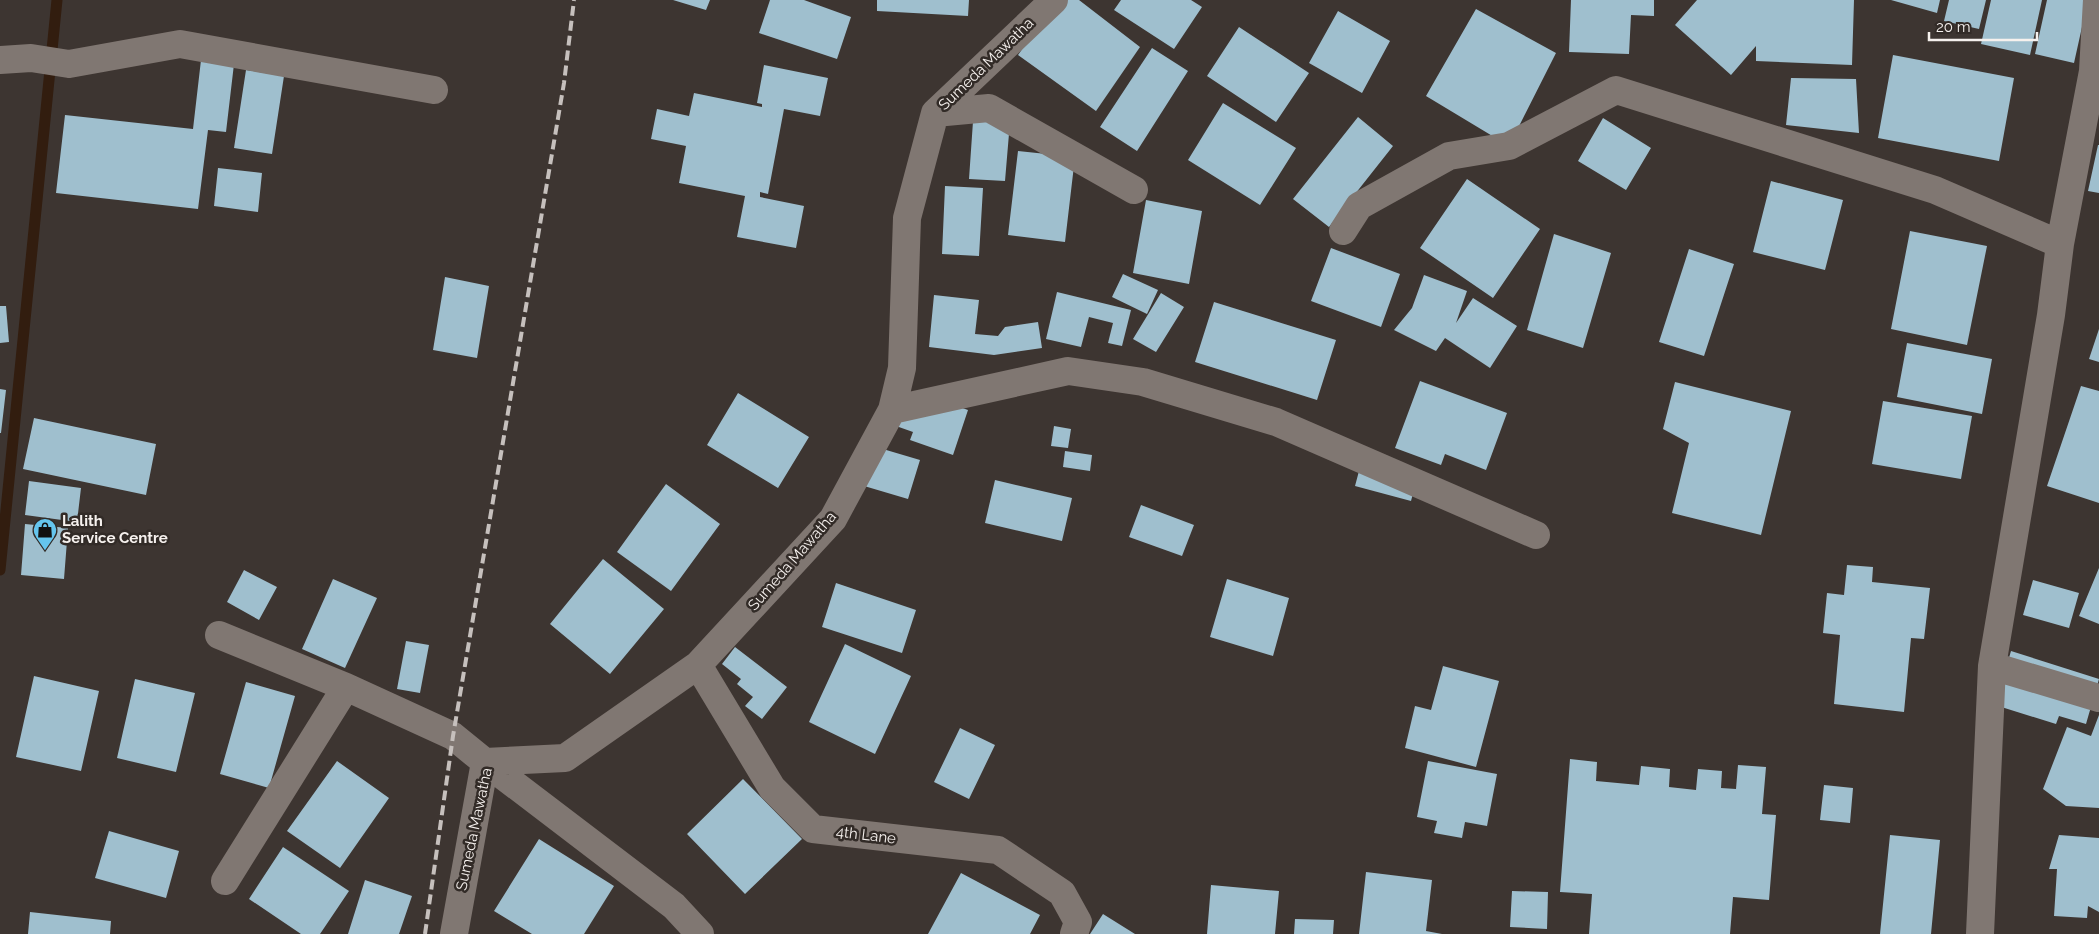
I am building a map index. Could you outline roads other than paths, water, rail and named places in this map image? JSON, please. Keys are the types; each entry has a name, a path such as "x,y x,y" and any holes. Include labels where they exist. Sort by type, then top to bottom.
{"street":[{"name":"Sumeda Mawatha","path":"454,934 485,762 565,758 698,665 833,519 892,410 902,368 907,218 935,113 1054,0"},
{"path":"1980,934 1992,666 2051,315 2060,244 2093,71 2097,0"},
{"path":"0,60 31,58 69,64 180,44 434,90"},
{"path":"1343,231 1359,206 1449,156 1509,146 1616,90 1936,190 2060,244"},
{"path":"935,113 990,108 1134,190"},
{"path":"892,410 1068,371 1143,382 1276,422 1536,535"},
{"path":"219,635 346,687 453,736 674,906 700,934"},
{"name":"4th Lane","path":"698,665 772,788 813,829 998,850 1062,893 1078,922 1074,934"},
{"path":"1992,666 2099,698"},
{"path":"225,881 346,687"}],"waterway":[{"path":"0,570 57,0"}],"railway":[{"path":"425,934 453,736 564,83 574,0"}],"place":[{"name":"Lalith Service Centre","path":"45,551"}]}
